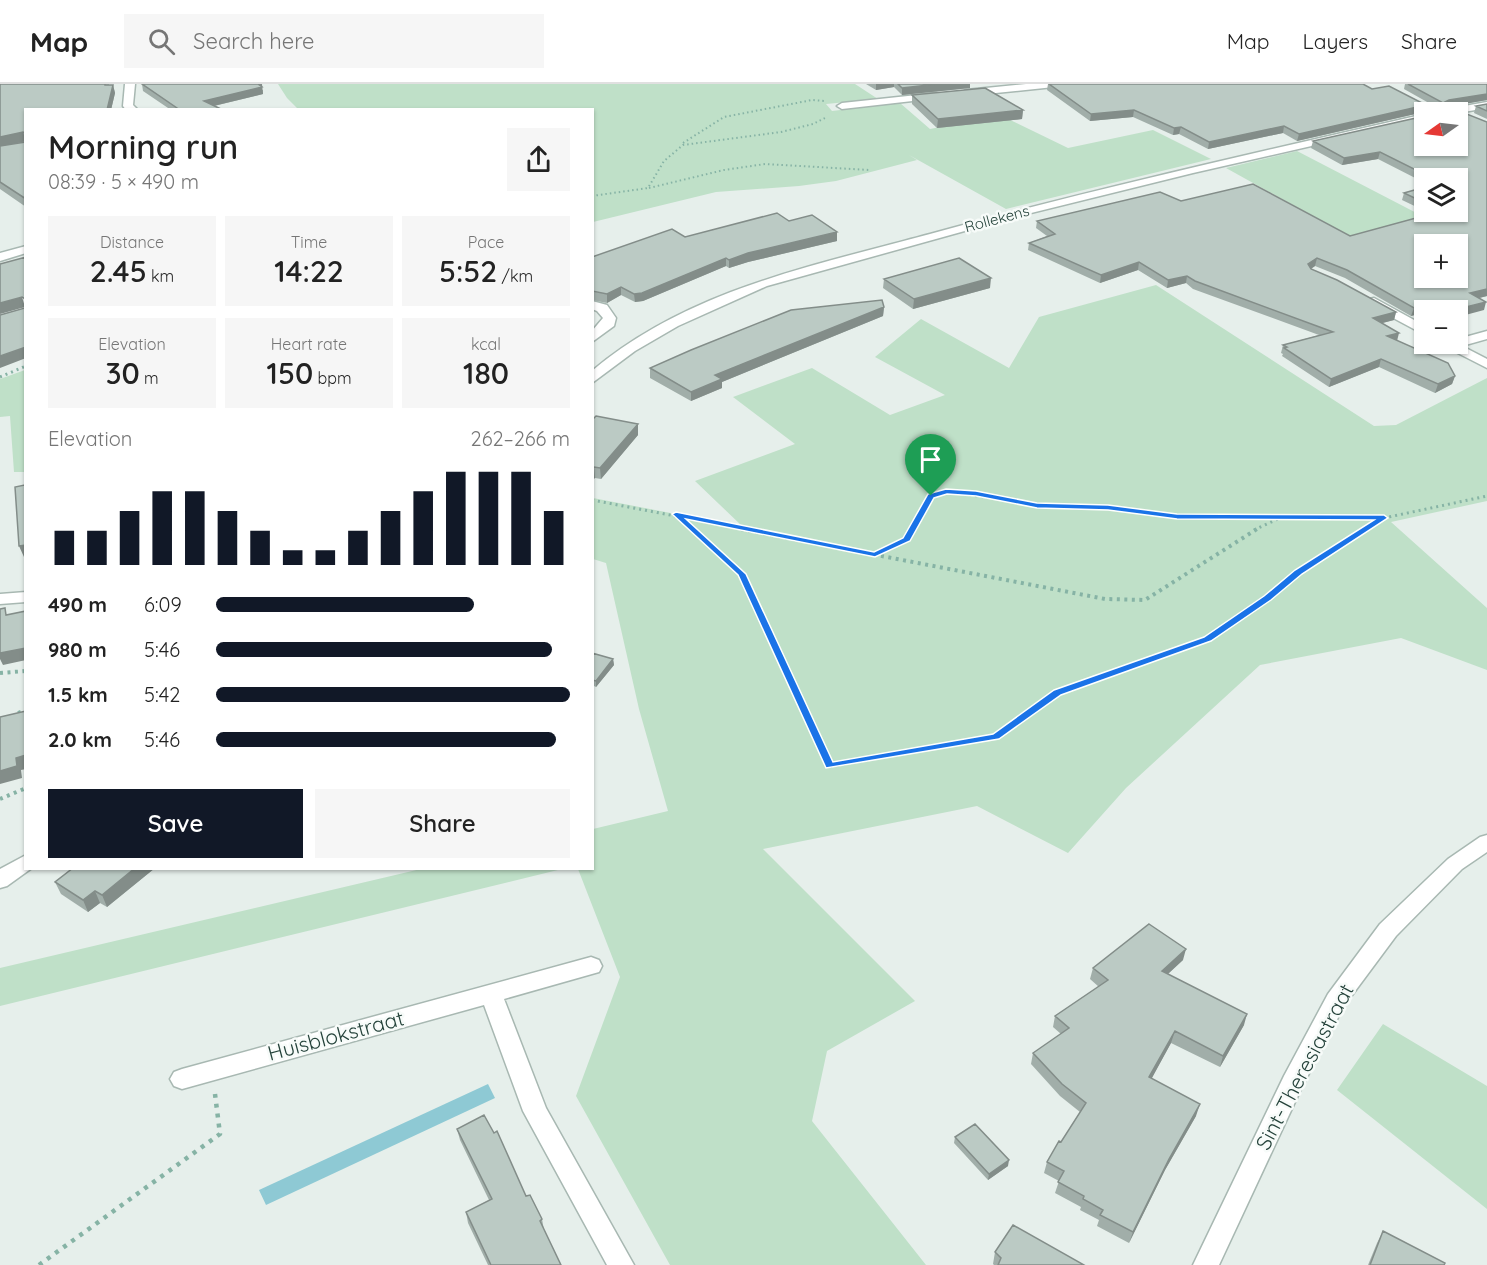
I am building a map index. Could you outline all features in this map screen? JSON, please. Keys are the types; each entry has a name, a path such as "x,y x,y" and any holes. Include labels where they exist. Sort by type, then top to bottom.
{"street":[{"path":"130,84 128,106 130,108"},
{"path":"960,94 1054,84"},
{"path":"842,106 948,95"},
{"path":"1468,109 1487,105"},
{"name":"Rollekens","path":"594,377 607,365 672,322 727,297 793,274 1057,204 1414,116"},
{"path":"1468,117 1476,120"},
{"path":"0,256 24,250"},
{"path":"1359,293 1414,325"},
{"path":"594,306 602,308 610,318 609,323 594,336"},
{"path":"1468,340 1487,335"},
{"path":"1468,353 1487,364"},
{"path":"0,599 24,597"},
{"name":"Sint-Theresiastraat","path":"1206,1265 1292,1083 1336,1000 1388,930 1455,864 1487,842"},
{"path":"0,880 24,863"},
{"name":"Huisblokstraat","path":"182,1079 591,966"},
{"path":"491,993 535,1111 621,1265"}],"path":[{"path":"648,188 664,162 679,145 724,117 812,100 834,101 842,106"},
{"path":"679,145 813,124 842,106"},
{"path":"594,196 648,188 724,170 765,164 869,170"},
{"path":"0,377 24,367"},
{"path":"875,554 906,539 931,496 946,491 976,494 1037,506 1108,507 1177,517 1280,518 1384,518 1487,496"},
{"path":"594,500 676,514 1105,599 1145,600 1256,530 1280,518"},
{"path":"676,514 741,574 829,766 996,737 1057,693 1208,639 1268,598 1298,572 1384,518"},
{"path":"0,673 24,671"},
{"path":"9,716 24,711"},
{"path":"0,799 24,789"},
{"path":"39,1265 220,1134 212,1070"}],"green space":[{"path":"278,84 855,84 878,99 826,104 832,111 900,103 930,129 1000,115 1068,148 1153,130 1211,159 1006,209 909,155 917,160 836,181 716,192 594,222 594,108 297,108"},
{"path":"1297,151 1414,212 1414,222 1423,222 1356,240 1226,168"},
{"path":"1156,285 1374,426 1396,425 1487,378 1487,501 1391,522 1487,608 1487,670 1401,638 1260,665 1126,788 1068,853 977,806 763,849 915,1001 827,1051 812,1121 926,1265 670,1265 576,1096 620,977 578,870 594,870 594,829 668,811 639,709 606,563 594,559 594,498 743,527 695,481 795,444 733,397 812,368 890,415 945,395 875,357 921,319 1009,368 1039,317"},
{"path":"24,370 24,472 14,472 10,416 0,417 0,379"},
{"path":"416,870 558,870 0,1006 0,968"},
{"path":"1383,1024 1487,1086 1487,1209 1337,1090"}],"water":[{"path":"488,1084 495,1098 266,1205 259,1190"}],"building":[{"path":"0,84 113,85 107,108 24,108 24,133 0,137"},
{"path":"142,84 258,84 262,87 204,101 219,108 177,108"},
{"path":"898,84 937,84 902,88"},
{"path":"1049,84 1363,84 1372,89 1389,86 1420,102 1414,102 1414,108 1299,134 1284,126 1209,142 1181,127 1174,128 1134,110 1091,114"},
{"path":"1408,84 1487,84 1487,94 1441,102"},
{"path":"985,88 1023,110 938,119 912,95"},
{"path":"1487,104 1487,111 1476,106"},
{"path":"1468,115 1487,122 1487,289 1470,293 1486,302 1468,306 1468,300 1414,300 1414,308 1347,270 1317,258 1308,264 1311,269 1337,280 1396,312 1373,318 1399,333 1387,336 1414,348 1414,354 1428,354 1448,363 1455,376 1438,384 1381,359 1331,379 1284,348 1287,347 1283,345 1333,332 1195,281 1187,276 1168,280 1139,262 1101,275 1029,243 1055,234 1037,221 1160,192 1181,201 1253,184 1350,236 1414,219 1414,222 1468,222 1468,168 1414,169 1380,152 1344,158 1313,141 1414,118 1414,156 1468,156"},
{"path":"24,142 24,198 0,182 0,146"},
{"path":"1414,190 1414,198 1404,193"},
{"path":"777,213 789,221 812,215 837,232 748,253 729,260 726,258 642,293 634,294 621,287 607,294 594,291 594,256 672,229 685,237"},
{"path":"24,258 24,298 0,303 0,264"},
{"path":"959,258 991,278 914,299 884,279"},
{"path":"882,300 884,307 715,375 722,379 691,392 650,368 791,310"},
{"path":"24,308 24,348 0,356 0,315"},
{"path":"596,416 638,424 600,468 594,467 594,418"},
{"path":"24,485 24,545 19,546 15,487"},
{"path":"5,608 6,615 24,611 24,648 0,653 0,609"},
{"path":"594,654 613,659 596,681 594,680"},
{"path":"24,711 24,756 16,758 17,766 0,771 0,717"},
{"path":"70,870 133,870 102,895 95,891 83,900 55,882"},
{"path":"1149,924 1186,949 1162,971 1247,1014 1223,1056 1175,1031 1149,1077 1200,1104 1169,1159 1133,1232 1100,1215 1103,1210 1083,1199 1084,1196 1058,1182 1064,1171 1047,1162 1086,1103 1062,1084 1033,1053 1069,1028 1055,1016 1108,980 1093,968"},
{"path":"484,1115 494,1133 497,1131 526,1196 530,1195 561,1265 491,1265 466,1212 492,1199 457,1129"},
{"path":"975,1124 1009,1160 989,1174 955,1137"},
{"path":"1013,1225 1084,1265 998,1265 1001,1258 995,1252"},
{"path":"1383,1231 1445,1263 1444,1265 1370,1265"}],"route":[{"path":"946,491 976,494 1037,506 1108,507 1177,517 1384,518 1298,572 1268,598 1208,639 1057,693 996,737 829,766 741,574 676,514 875,554 906,539 931,496 946,491"}]}
